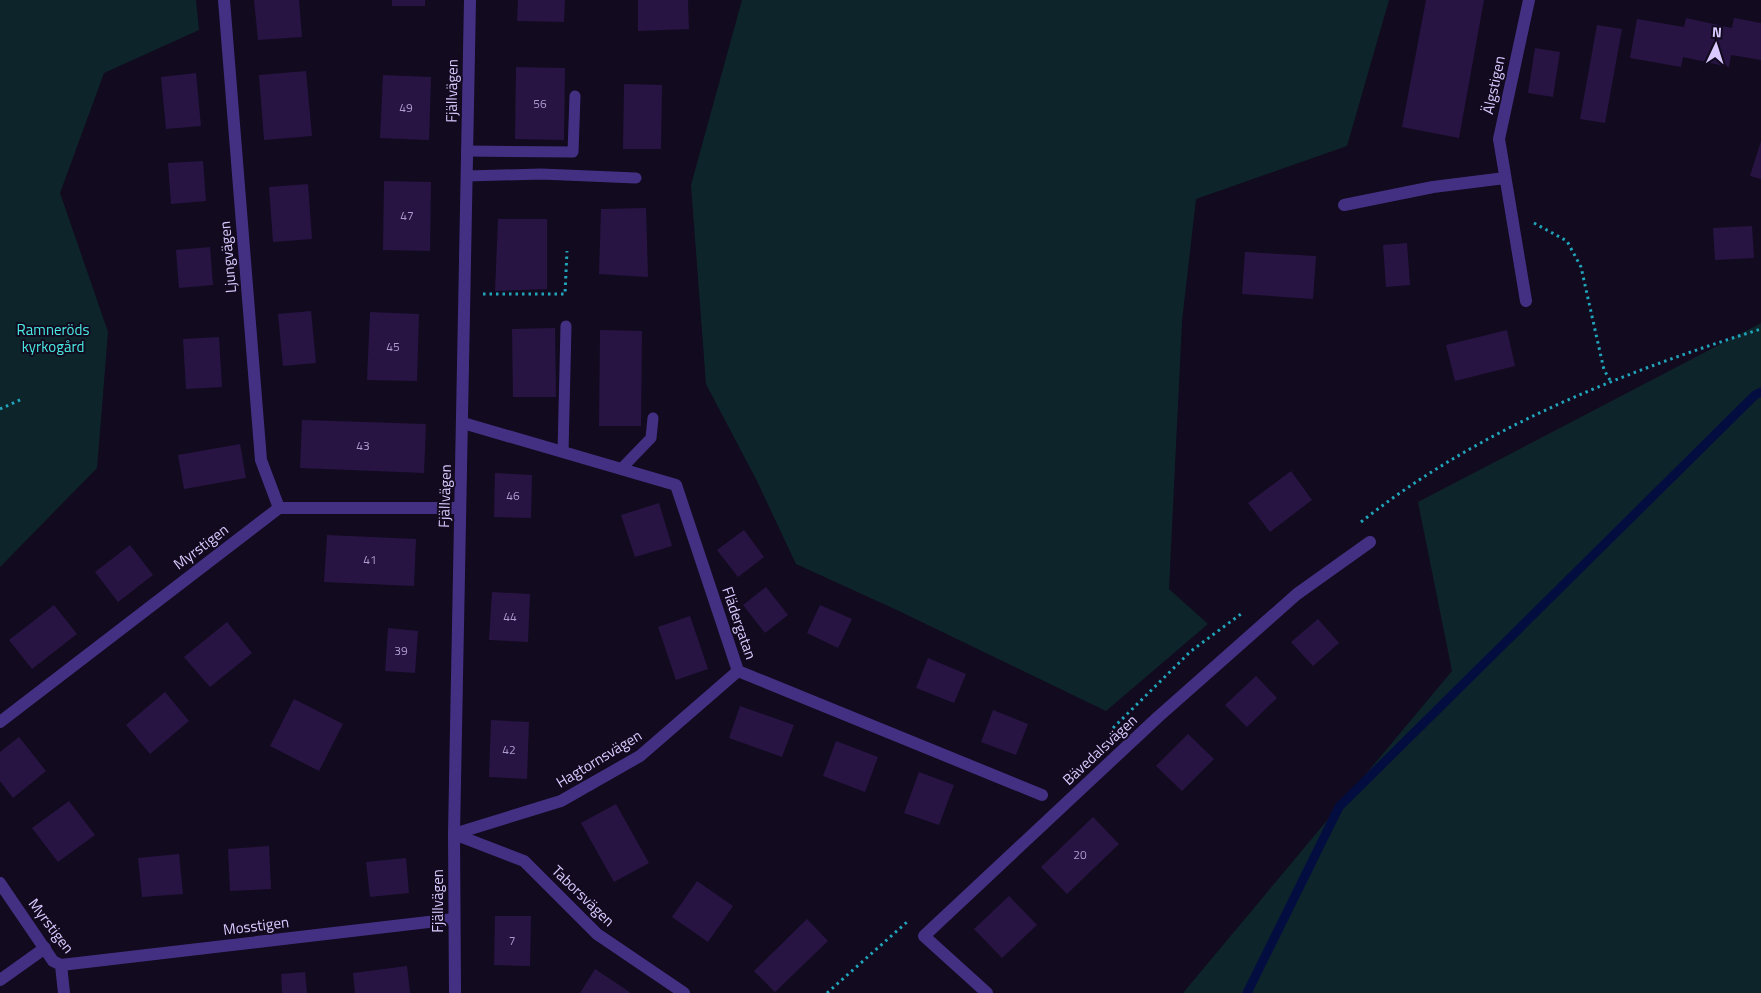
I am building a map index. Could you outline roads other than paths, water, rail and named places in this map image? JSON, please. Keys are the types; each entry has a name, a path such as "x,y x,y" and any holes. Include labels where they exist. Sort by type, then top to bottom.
{"street":[{"name":"Ljungvägen","path":"224,0 261,460 278,508"},
{"name":"Fjällvägen","path":"455,993 454,834 470,0"},
{"name":"Älgstigen","path":"1526,301 1499,139 1529,0"},
{"path":"1344,205 1433,187 1505,178"},
{"name":"Flädergatan","path":"463,423 676,485 738,671 1042,795"},
{"path":"278,508 460,508"},
{"name":"Myrstigen","path":"0,722 278,508"},
{"name":"Bävedalsvägen","path":"987,993 924,936 1158,717 1297,594 1370,542"},
{"name":"Hagtornsvägen","path":"454,834 561,801 640,756 738,671"},
{"name":"Taborsvägen","path":"454,834 524,861 597,934 684,993"},
{"name":"Myrstigen","path":"0,883 53,961 61,964 64,993"},
{"name":"Mosstigen","path":"61,964 454,919"},
{"path":"0,980 45,948"}],"lane":[{"path":"467,151 573,152 575,96"},
{"path":"467,176 541,174 636,178"},
{"path":"563,452 566,326"},
{"path":"621,469 651,438 653,418"}],"waterway":[{"path":"1247,993 1339,807 1755,395 1761,392"}],"park label":[{"name":"Ramneröds kyrkogård","path":"53,338"}]}
